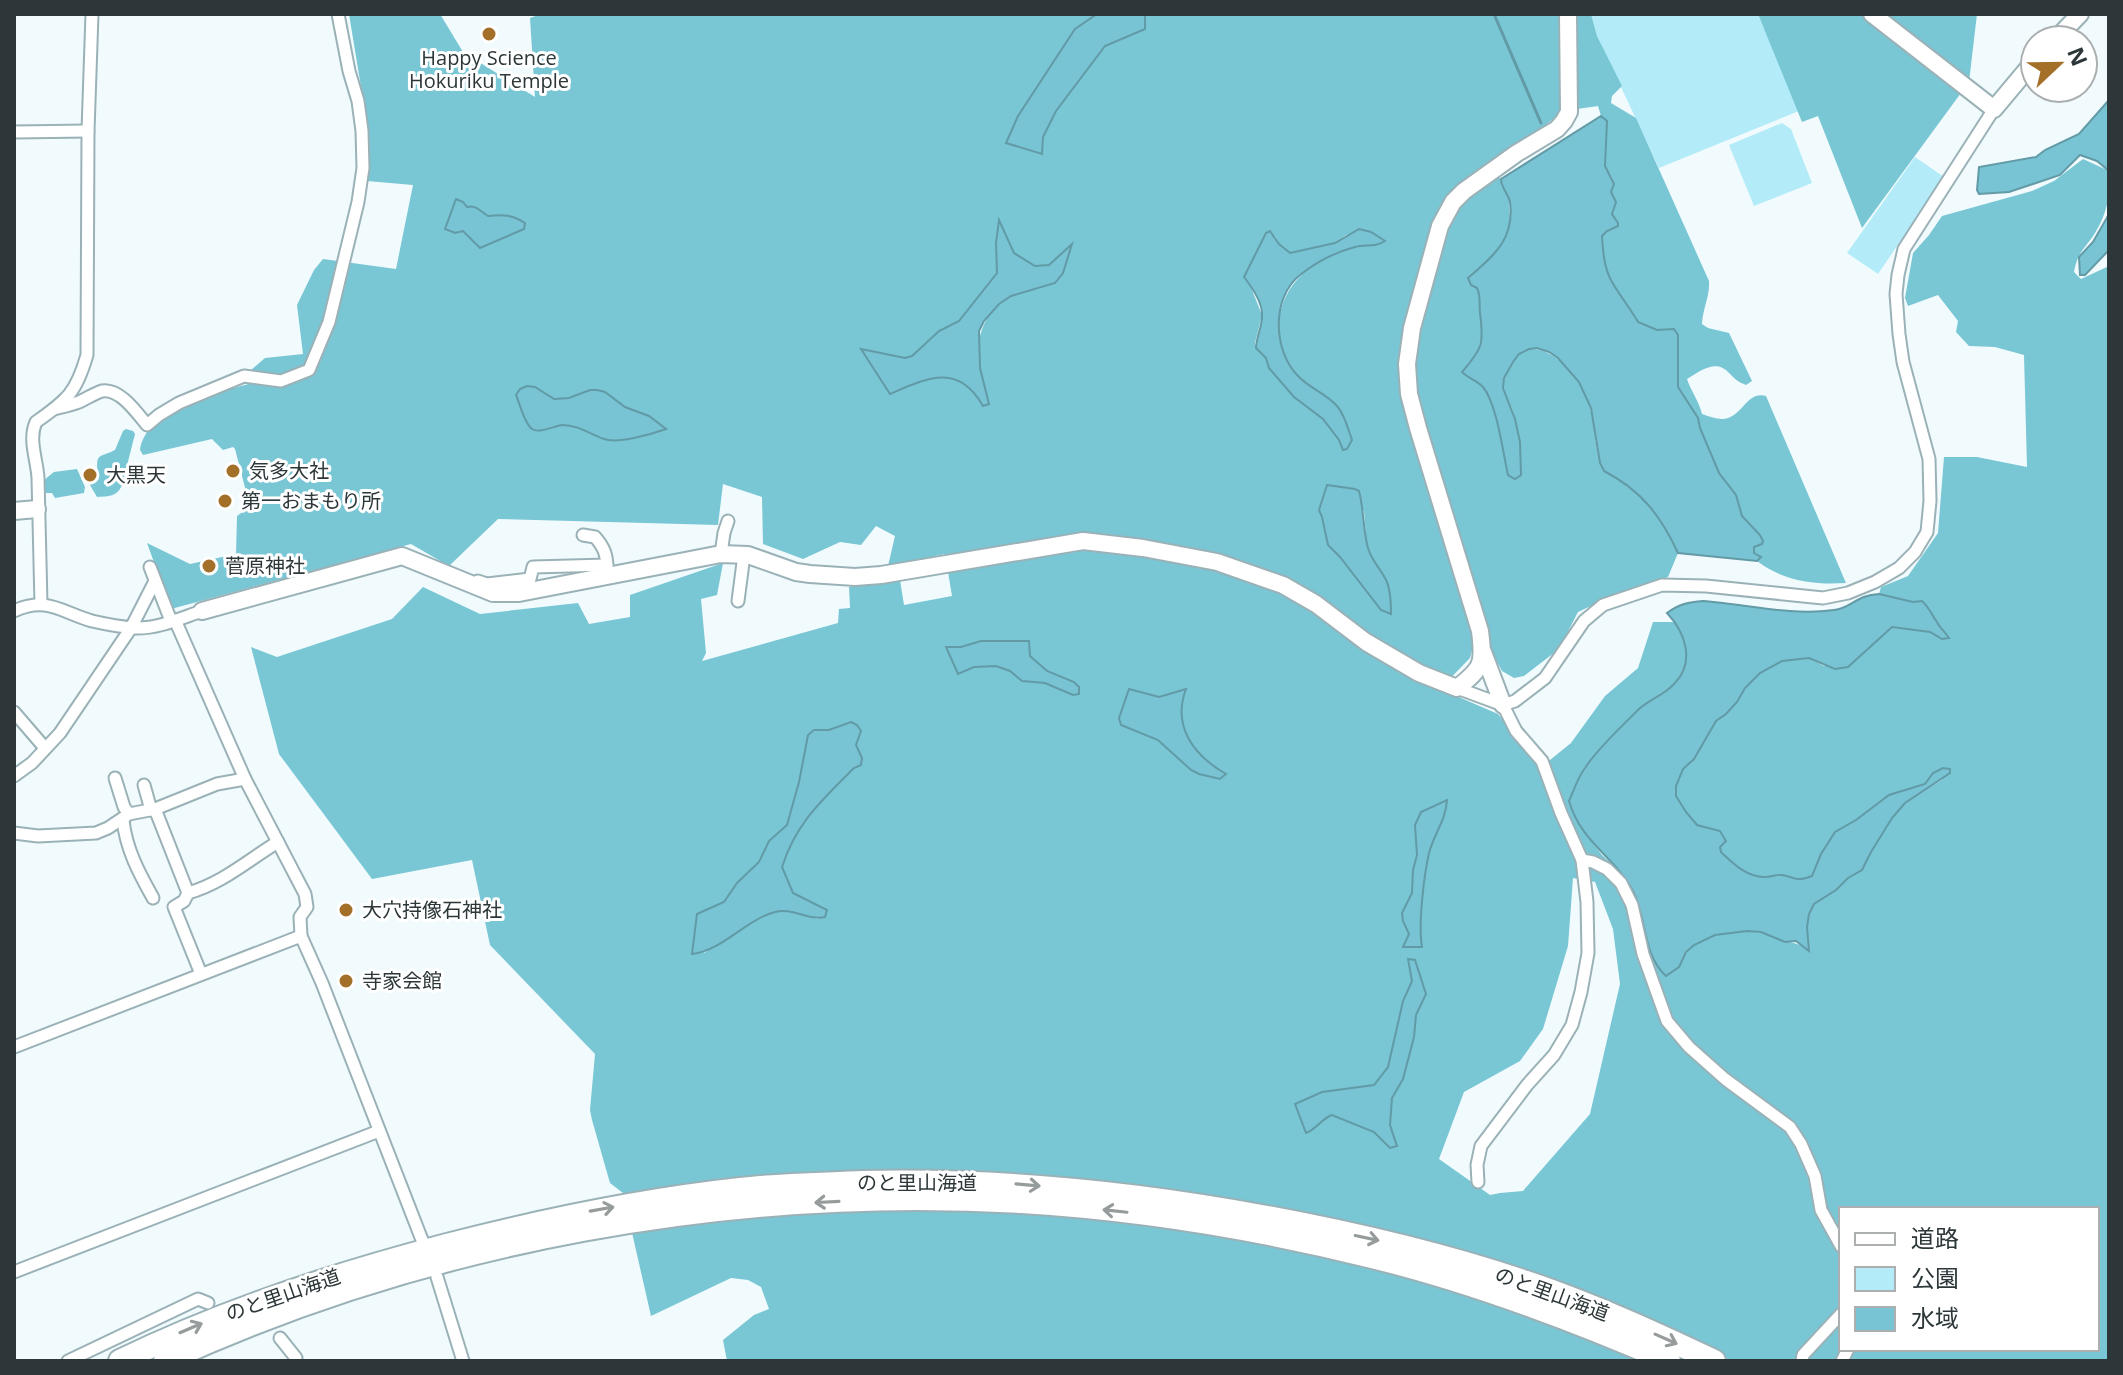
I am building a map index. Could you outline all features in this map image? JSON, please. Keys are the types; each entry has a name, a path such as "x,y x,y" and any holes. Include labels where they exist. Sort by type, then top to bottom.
{"highway":[{"name":"のと里山海道","path":"120,1361 217,1317 307,1286 401,1257 568,1215 648,1200 744,1188 926,1181 1022,1184 1166,1200 1376,1239 1442,1257 1612,1326 1714,1361"},
{"name":"のと里山海道","path":"165,1361 326,1297 406,1271 493,1250 650,1219 745,1207 832,1202 1023,1202 1164,1217 1372,1256 1493,1293 1548,1301"},
{"name":"のと里山海道","path":"1612,1326 1669,1361"}],"street":[{"path":"41,604 34,427 74,391 87,355 92,14"},
{"path":"54,409 80,402 102,391 112,392 147,425 179,403 244,376 281,381 309,370 329,322 358,202 363,168 358,101 338,14"},
{"path":"1478,1182 1477,1165 1481,1146 1554,1055 1572,1025 1588,953 1587,902 1582,860 1542,761 1516,731 1483,652 1480,631 1409,394 1407,364 1412,328 1435,243 1453,202 1517,153 1557,129 1569,112 1568,14"},
{"path":"1872,14 1994,109"},
{"path":"14,611 41,604 93,621 150,628 402,556 493,593 519,593 606,571 721,554 744,555 796,572 855,577 1083,541 1217,562 1283,585 1316,604 1366,642 1419,673 1503,705 1525,695 1545,678 1584,621 1603,605 1662,585 1706,586 1823,598 1848,593 1875,582 1899,568 1915,552 1927,532 1929,459 1903,362 1896,294 1898,275 1904,249 1994,109 2019,79"},
{"path":"14,132 88,131"},
{"path":"14,511 37,509"},
{"path":"721,554 728,521"},
{"path":"583,535 595,537 602,545 607,556 606,571"},
{"path":"738,601 744,555"},
{"path":"150,567 245,779 305,894 307,907 300,917 301,936 422,1240"},
{"path":"14,776 32,763 60,733 131,628 155,581"},
{"path":"1457,688 1476,672 1483,652"},
{"path":"14,712 45,748"},
{"path":"115,778 126,817 124,834 133,861 153,898"},
{"path":"14,833 38,836 96,833 126,817 153,810 217,784 245,779"},
{"path":"144,785 188,893"},
{"path":"201,974 174,907 184,901 188,893 204,889 224,878 278,842"},
{"path":"1582,860 1607,869 1621,883 1632,905 1643,954 1667,1021 1689,1047 1725,1079 1790,1127 1815,1176 1821,1210 1839,1242"},
{"path":"14,1047 301,936"},
{"path":"14,1272 379,1131"},
{"path":"437,1277 463,1361"},
{"path":"68,1361 198,1299 208,1303"},
{"path":"1802,1361 1803,1355 1839,1316"},
{"path":"280,1338 296,1358 295,1361"}],"green space":[{"path":"1591,14 1758,14 1799,111 1659,168 1597,36"},
{"path":"1782,123 1791,129 1812,183 1754,206 1729,145"},
{"path":"1915,157 1944,177 1878,274 1847,253"}],"shaded area":[{"path":"349,14 440,14 463,52 535,97 530,18 541,14 1097,14 1075,29 1018,116 1006,143 1041,154 1043,137 1056,111 1105,46 1145,29 1145,14 1591,14 1597,36 1622,86 1612,96 1611,103 1636,118 1709,281 1702,324 1729,333 1752,381 1746,385 1724,369 1714,366 1687,379 1702,414 1729,418 1754,397 1766,396 1846,583 1799,580 1777,573 1757,561 1761,557 1754,553 1754,547 1761,544 1741,516 1739,503 1719,473 1699,428 1698,418 1678,387 1679,343 1674,329 1657,330 1638,322 1607,271 1602,236 1618,226 1612,214 1616,202 1611,192 1613,180 1605,166 1607,121 1601,116 1598,106 1561,113 1485,171 1501,179 1509,198 1510,221 1508,234 1501,247 1486,261 1477,288 1483,330 1478,351 1463,373 1481,385 1488,395 1496,417 1508,475 1515,420 1504,379 1511,362 1521,352 1532,349 1557,358 1578,380 1585,393 1603,471 1639,496 1664,527 1678,553 1668,577 1578,612 1559,649 1524,676 1514,678 1502,671 1486,641 1475,639 1470,658 1440,689 1498,714 1535,759 1550,760 1571,743 1605,696 1638,668 1653,622 1675,622 1685,640 1687,653 1676,683 1642,706 1584,768 1569,801 1585,833 1633,891 1641,911 1645,935 1679,967 1688,950 1699,942 1736,932 1764,934 1809,950 1807,927 1814,904 1862,870 1892,818 1905,803 1943,779 1933,773 1925,784 1889,795 1835,832 1812,876 1797,881 1754,876 1742,871 1721,852 1720,831 1697,825 1676,796 1676,786 1683,769 1694,759 1716,721 1737,702 1745,688 1760,673 1782,661 1809,658 1824,666 1857,660 1892,627 1930,632 1942,639 1946,633 1922,601 1913,602 1879,594 1881,587 1908,576 1938,533 1944,457 1977,457 2027,467 2024,355 1995,347 1969,346 1956,332 1958,321 1938,295 1908,306 1905,298 1913,253 1942,216 2032,191 2054,181 2083,159 2107,170 2109,195 2103,218 2080,255 2074,272 2081,279 2109,266 2109,1361 727,1361 723,1340 754,1315 769,1309 761,1287 748,1280 731,1278 651,1316 623,1193 610,1183 592,1120 590,1110 595,1054 490,945 472,860 372,879 279,754 251,647 277,657 392,619 423,587 480,614 578,603 589,624 630,617 630,595 723,563 717,595 701,599 706,653 702,661 838,623 839,609 850,608 849,587 900,580 904,605 952,596 945,554 888,566 895,536 876,526 861,545 840,542 803,559 763,544 762,497 723,484 718,525 498,519 449,566 411,544 171,609 147,543 190,564 236,554 237,516 248,508 249,503 233,447 223,450 212,439 143,455 140,450 145,435 170,412 206,396 257,382 244,376 265,358 303,354 297,305 314,270 323,259 396,269 413,185 367,181 363,99","holes":["1000,221 1014,253 1035,266 1049,265 1071,245 1055,283 1008,298 985,322 979,356 989,404 983,406 963,383 952,379 929,379 890,394 862,350 905,358 912,356 939,331 959,321 997,273 996,243","1371,232 1384,241 1341,252 1314,265 1293,284 1281,310 1279,325 1281,346 1289,366 1342,413 1352,440 1343,450 1323,419 1294,397 1256,348 1262,315 1250,285 1275,236 1289,253 1335,243 1346,235","1364,511 1367,547 1387,582 1391,601 1381,610 1328,545 1322,517","947,647 1030,656 1047,671 1074,682 1073,695 1044,683 1022,681 1010,671 996,666 974,667","1186,689 1180,714 1189,741 1202,756 1225,773 1199,774 1158,740","850,722 861,731 856,745 862,758 861,765 854,768 811,813 795,837 782,867 793,893 827,910 818,919 785,910 762,915 704,953 697,914 724,902 737,883 759,862 769,841 787,825 814,730 829,730","1446,801 1427,862 1421,913 1422,946 1403,946 1409,934 1402,913 1412,893 1417,855 1415,825","1573,878 1595,882 1613,929 1620,984 1590,1114 1523,1191 1490,1195 1439,1159 1464,1092 1520,1061 1543,1029 1568,946"]},
{"path":"1758,14 1977,14 1969,82 1862,228 1818,116 1802,122"},
{"path":"126,429 135,434 122,485 115,494 97,497 90,485 98,474 98,459 115,450"},
{"path":"77,469 85,487 84,493 55,498 52,493 45,493 44,480 54,472"}],"water":[{"path":"1097,14 1145,14 1145,29 1105,46 1056,111 1043,137 1042,154 1006,143 1018,116 1075,29"},
{"path":"2109,100 2109,171 2097,161 2080,155 2060,175 2009,192 1979,194 1979,167 2036,157 2079,134"},
{"path":"1601,116 1607,121 1605,166 1614,184 1611,192 1616,202 1612,214 1618,223 1602,236 1607,271 1638,322 1657,330 1674,329 1678,335 1678,387 1698,418 1719,473 1736,495 1742,516 1763,541 1754,547 1754,553 1761,557 1757,561 1678,553 1648,505 1629,487 1604,471 1591,408 1579,382 1549,352 1537,348 1519,354 1504,378 1503,388 1520,442 1521,475 1515,479 1508,475 1496,417 1488,395 1481,385 1462,372 1478,351 1482,339 1479,294 1468,278 1494,254 1509,227 1510,202 1501,179"},
{"path":"456,199 488,216 516,218 525,223 524,229 480,248 463,231 455,233 445,229"},
{"path":"2109,214 2109,250 2085,275 2080,275 2079,257 2093,242"},
{"path":"999,220 1014,253 1035,266 1049,265 1072,244 1063,273 1055,283 1011,296 984,321 979,331 980,368 989,404 983,406 963,383 952,379 929,379 890,394 861,349 905,358 912,356 939,331 959,321 997,273"},
{"path":"1359,229 1385,241 1340,252 1319,262 1291,285 1280,310 1280,339 1284,353 1302,380 1333,402 1342,414 1352,440 1343,450 1323,419 1294,397 1256,348 1262,309 1244,277 1266,233 1270,231 1290,253 1335,243"},
{"path":"527,386 535,387 554,399 569,398 590,390 605,392 625,407 649,416 666,429 618,440 604,439 568,425 535,430 527,422 516,395"},
{"path":"1327,485 1359,491 1368,548 1387,582 1391,614 1381,610 1328,545 1319,510"},
{"path":"1879,594 1913,602 1922,601 1949,638 1892,627 1848,667 1835,669 1809,658 1782,661 1760,673 1726,714 1716,721 1694,759 1683,769 1676,786 1676,796 1697,825 1720,831 1726,841 1720,847 1721,852 1740,868 1757,876 1782,875 1799,879 1812,876 1835,832 1889,795 1925,784 1933,773 1943,768 1950,769 1950,773 1905,803 1892,818 1862,870 1814,904 1807,927 1809,951 1796,941 1785,942 1761,932 1715,935 1694,945 1686,952 1679,967 1666,976 1649,947 1633,891 1582,828 1569,801 1578,779 1603,745 1639,709 1670,688 1681,675 1686,647 1679,629 1667,613 1684,604 1703,601 1785,611 1834,610"},
{"path":"981,641 1029,641 1030,656 1047,671 1074,682 1079,687 1079,694 1073,695 1045,683 1022,681 1010,671 996,666 974,667 958,674 946,647 961,647"},
{"path":"1129,689 1159,697 1186,689 1182,715 1188,738 1204,758 1226,774 1220,779 1199,774 1158,740 1121,725 1119,718"},
{"path":"851,722 861,731 856,745 862,758 861,765 854,768 811,813 795,837 782,867 793,893 827,910 825,917 775,912 713,947 692,954 697,914 724,902 737,883 759,862 769,841 787,825 808,735 814,730 829,730"},
{"path":"1447,800 1427,862 1421,913 1422,947 1403,947 1409,934 1402,913 1412,893 1417,855 1415,825 1421,812"},
{"path":"1408,959 1415,960 1426,994 1416,1015 1414,1037 1403,1079 1392,1098 1390,1125 1397,1146 1390,1148 1374,1132 1332,1115 1306,1133 1295,1104 1322,1092 1374,1085 1388,1067 1403,1001 1412,981"}],"waterway":[{"path":"1494,14 1541,123"}],"place":[{"name":"Happy Science Hokuriku Temple","path":"489,34"},
{"name":"気多大社","path":"233,471"},
{"name":"大黒天","path":"90,475"},
{"name":"第一おまもり所","path":"225,501"},
{"name":"菅原神社","path":"209,566"},
{"name":"大穴持像石神社","path":"346,910"},
{"name":"寺家会館","path":"346,981"}]}
